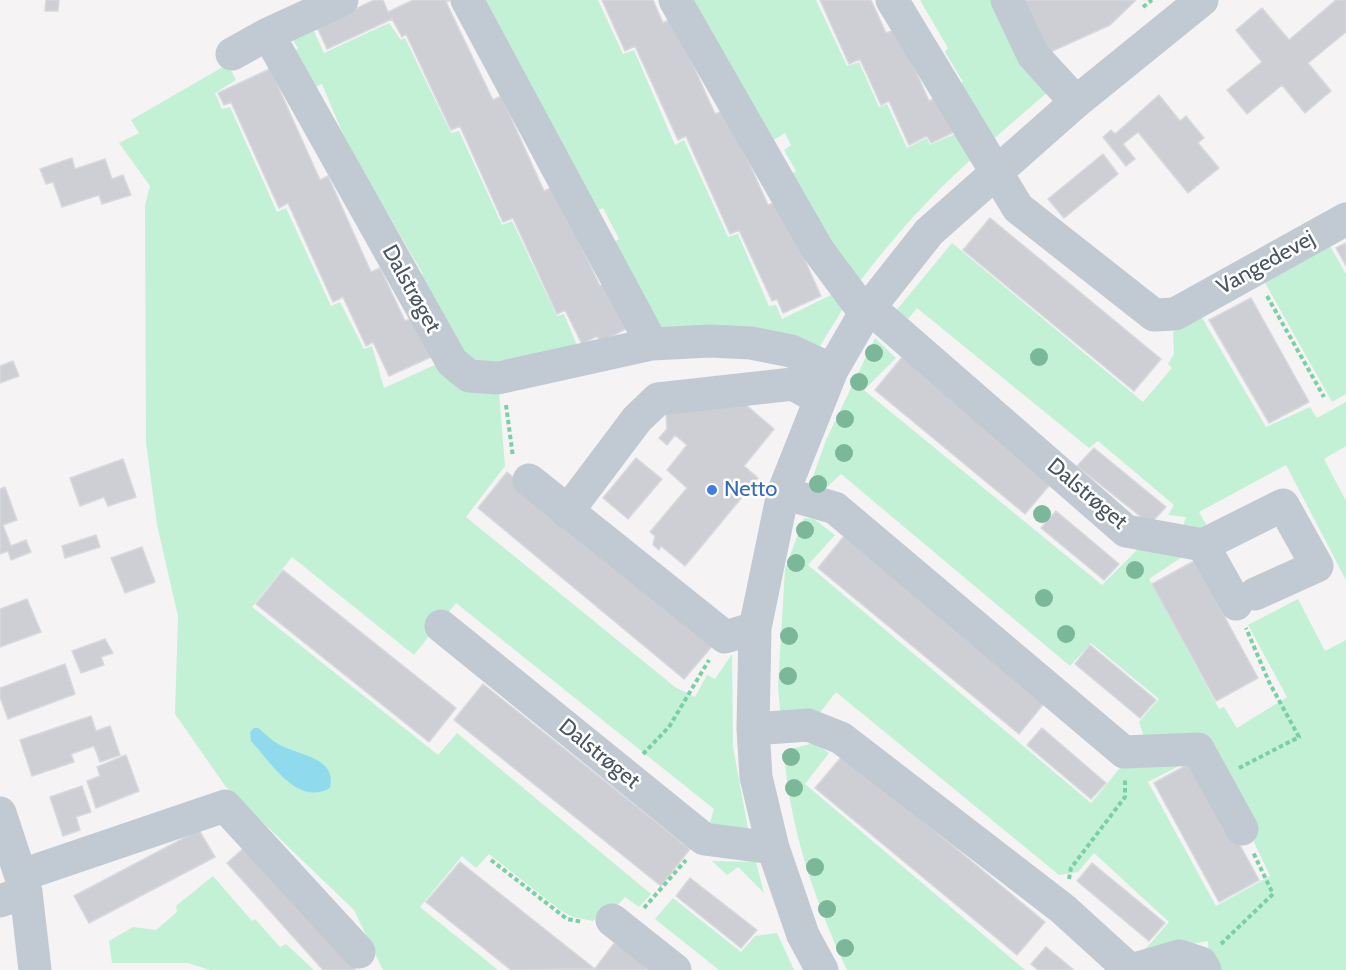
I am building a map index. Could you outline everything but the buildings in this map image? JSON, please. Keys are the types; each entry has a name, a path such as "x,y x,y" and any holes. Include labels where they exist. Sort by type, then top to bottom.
{"street":[{"path":"232,54 268,34 342,0"},
{"path":"466,0 652,344"},
{"name":"Dalstrøget","path":"675,0 818,250 867,310 1126,531 1203,545"},
{"path":"892,0 996,170"},
{"path":"1007,0 1033,55 1077,102"},
{"path":"822,970 803,935 773,848 756,777 753,729 740,633 783,493 826,385 867,310 929,232 996,170 1202,0"},
{"name":"Dalstrøget","path":"268,34 452,362 469,376 502,378 652,344 710,341 752,343 791,351 826,385"},
{"name":"Vangedevej","path":"996,170 1018,208 1154,315 1175,314 1346,219"},
{"path":"567,512 637,418 657,399 793,384 826,385"},
{"path":"529,480 567,512 740,633"},
{"path":"783,493 835,508 1124,752 1198,749 1242,829"},
{"path":"1283,505 1317,566 1245,599 1203,545 1283,505"},
{"name":"Dalstrøget","path":"441,626 704,839"},
{"path":"753,729 808,726 841,738 1063,909 1131,970 1179,956 1203,967"},
{"path":"16,889 225,806 359,952"},
{"path":"0,813 35,970"},
{"path":"704,839 773,848"},
{"path":"619,925 675,970"}],"path":[{"path":"1252,271 1324,397"},
{"path":"502,378 515,470 529,480"},
{"path":"1215,780 1299,737 1269,682 1245,599"},
{"path":"624,773 669,727 740,633"},
{"path":"1063,909 1071,868 1125,797 1124,752"},
{"path":"1203,967 1274,894 1242,829"},
{"path":"491,860 567,919 599,925 619,925 704,839"}],"green space":[{"path":"476,0 598,0 623,54 634,50 675,145 684,140 728,237 738,234 769,306 776,305 782,319 837,292 847,302 817,351 658,328 609,244 619,239 603,208 591,214"},
{"path":"686,0 816,0 847,66 859,62 879,107 887,104 907,148 927,138 930,145 959,132 975,156 913,217 858,284 787,176 796,171 784,150 791,145 785,133 769,143"},
{"path":"920,0 994,0 1050,90 990,142 954,88 963,82 945,52 948,48"},
{"path":"389,23 401,40 405,38 451,133 459,131 502,225 512,221 557,316 564,314 579,350 468,365 414,279 423,274 348,146 322,84 311,89 292,54 298,48 290,36 312,27 324,53"},
{"path":"228,64 236,80 215,93 222,109 230,107 277,212 286,208 331,306 340,302 364,349 372,346 384,388 439,363 499,392 505,466 466,517 675,687 695,697 707,675 715,679 732,654 733,747 749,834 708,829 714,809 456,603 414,655 292,557 252,607 438,755 457,733 651,894 639,907 625,897 614,909 608,906 593,921 573,917 560,910 489,854 476,868 462,856 420,907 498,970 383,970 354,910 226,787 175,714 178,616 157,525 146,442 145,205 150,186 119,143 139,133 131,120"},
{"path":"952,243 1143,402 1172,368 1168,364 1174,354 1173,332 1201,316 1266,427 1310,407 1317,418 1346,402 1346,446 1324,459 1346,501 1346,580 1286,465 1199,512 1211,533 1181,533 1186,517 1168,515 1174,505 1098,441 1089,448 917,308 903,325 895,312"},
{"path":"1330,246 1346,274 1346,394 1332,402 1264,281"},
{"path":"875,338 896,358 864,390 1102,585 1142,545 1185,555 1149,579 1219,709 1224,707 1237,728 1287,697 1248,625 1298,599 1325,651 1346,640 1346,970 1212,970 1209,964 1208,941 1141,954 1169,922 1094,853 1078,872 1059,875 836,692 815,719 781,721 778,687 785,569 804,518 814,519 835,535 808,565 1091,803 1120,768 1183,764 1148,782 1216,906 1270,876 1226,783 1144,737 1139,722 1159,699 1091,643 1070,666 841,474 820,494 809,488 826,440"},
{"path":"814,743 829,753 805,784 1025,970 847,970 814,891 791,807 784,751"},
{"path":"712,861 756,862 764,893 738,867 727,875"},
{"path":"213,876 252,921 255,919 280,947 286,944 314,970 210,970 188,963 112,963 109,941 133,927 156,930 177,912 176,906"},
{"path":"673,898 741,952 755,936 777,933 794,970 719,970 655,919"}],"water":[{"path":"258,728 279,744 323,764 331,778 330,788 318,792 307,792 286,780 251,741 250,732"}],"place":[{"name":"Netto","path":"712,490"}]}
